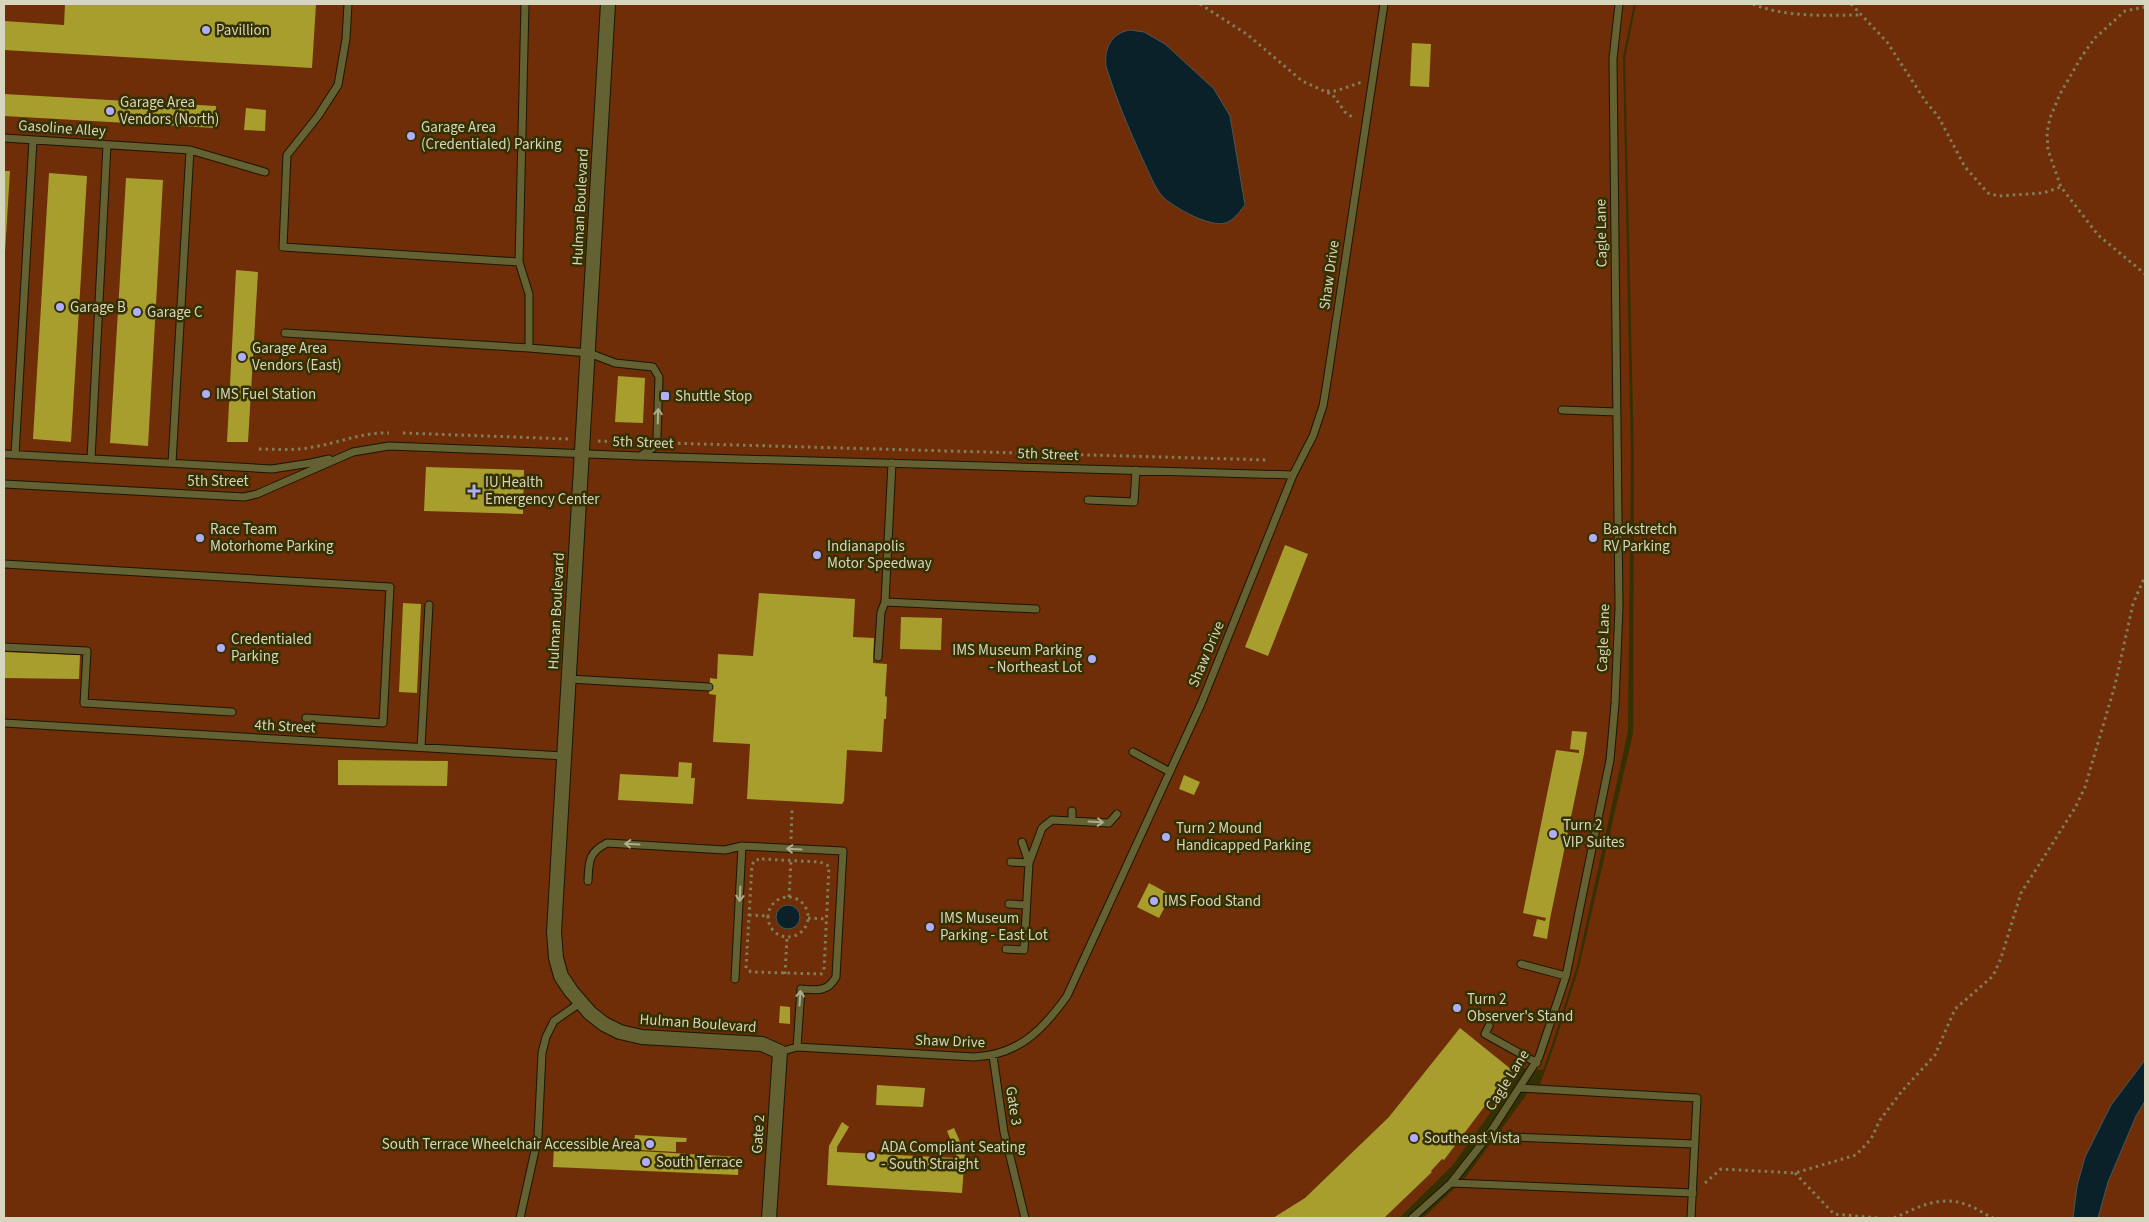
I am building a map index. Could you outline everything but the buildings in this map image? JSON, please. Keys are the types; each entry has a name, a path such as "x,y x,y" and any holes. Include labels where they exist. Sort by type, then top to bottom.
{"street":[{"name":"Hulman Boulevard","path":"608,4 554,932 556,958 561,976 580,1002 604,1024 620,1032 658,1038 762,1044 780,1052"},
{"name":"Gate 2","path":"770,1218 780,1052"}],"lane":[{"path":"348,4 346,39 338,85 318,116 287,155 283,247 519,262"},
{"path":"525,4 519,262 529,294 529,348"},
{"name":"Shaw Drive","path":"780,1052 797,1047 974,1057 993,1056 1014,1048 1028,1039 1054,1014 1067,996 1170,772 1247,591 1292,475 1313,436 1323,406 1384,4"},
{"name":"Cagle Lane","path":"1412,1218 1451,1183 1488,1136 1537,1063 1566,976 1612,742 1619,607 1613,59 1619,4"},
{"name":"Gasoline Alley","path":"4,138 190,150 264,172"},
{"path":"15,455 33,140"},
{"path":"91,459 107,144"},
{"path":"172,464 190,150"},
{"path":"285,333 588,352 615,363 653,367 659,377 657,437 654,447 639,456"},
{"path":"1562,410 1617,412"},
{"name":"5th Street","path":"4,484 244,497 257,494 353,452 378,446 639,456 1292,475"},
{"path":"4,454 272,469 311,463 353,452"},
{"path":"878,657 881,612 884,602 892,463"},
{"path":"1088,500 1134,502 1136,470"},
{"path":"4,564 390,587 383,723 306,718"},
{"path":"884,602 1036,609"},
{"path":"421,747 429,605"},
{"path":"4,647 87,651 84,703 232,712"},
{"path":"569,679 709,687"},
{"name":"4th Street","path":"4,723 564,756"},
{"path":"1133,752 1170,772"},
{"path":"1072,811 1072,821"},
{"path":"1006,949 1024,950 1029,863 1042,828 1052,820 1109,823 1117,814"},
{"path":"1022,842 1029,863"},
{"path":"588,881 589,861 595,849 607,843 725,850 742,846 843,851 836,977 831,986 820,990 801,989 797,1047"},
{"path":"735,979 742,846"},
{"path":"1011,862 1029,863"},
{"path":"1009,904 1026,905"},
{"path":"1521,964 1566,976"},
{"path":"520,1218 538,1137 542,1054 546,1037 554,1022 580,1002"},
{"path":"1489,1026 1486,1034 1537,1063"},
{"name":"Gate 3","path":"993,1056 1004,1132 1025,1218"},
{"path":"1520,1088 1697,1098 1691,1218"},
{"path":"1488,1136 1695,1144"},
{"path":"1451,1183 1693,1193"}],"path":[{"path":"1200,4 1248,34 1302,81 1333,95 1346,112 1355,119 1366,120"},
{"path":"1753,4 1769,10 1810,15 1862,15"},
{"path":"1851,4 1887,42 1921,94 1938,116 1965,168 1988,193 1998,196 2043,193 2061,186"},
{"path":"2145,7 2125,11 2095,38 2060,94 2050,118 2047,133 2048,150 2061,186 2098,235 2145,274"},
{"path":"1323,90 1336,92 1359,82 1372,82"},
{"path":"1693,1193 1721,1169 1795,1173 1856,1155 1871,1139 1880,1120 1902,1091 1935,1055 1955,1009 1993,976 2001,958 2020,893 2074,808 2085,786 2115,685 2133,604 2145,576"},
{"path":"752,864 755,860 762,859"},
{"path":"820,862 827,864 829,869"},
{"path":"789,897 800,901 807,912 808,918 803,929 793,936 787,937 775,932 771,928 768,916 772,904 777,900 789,897"},
{"path":"749,915 768,916"},
{"path":"808,918 826,919"},
{"path":"785,974 787,937"},
{"path":"746,965 751,972 814,975 820,974 824,970"},
{"path":"1795,1173 1834,1214 1878,1218"},
{"path":"1894,1218 1921,1206 1940,1201 1964,1203 1993,1218"}],"shaded area":[{"name":"Indianapolis Motor Speedway","path":"4,4 1634,4 1623,57 1631,457 1628,731 1577,966 1543,1070 1523,1068 1452,1166 1399,1218 4,1218"},
{"path":"1636,4 2145,4 2145,1218 1423,1218 1465,1178 1530,1090 1538,1090 1579,967 1633,733 1634,459 1625,58"}],"water":[{"path":"1130,30 1144,32 1165,44 1214,89 1230,116 1245,205 1232,220 1223,224 1217,224 1188,214 1163,197 1154,184 1123,114 1106,66 1106,54 1110,43 1118,34"},
{"path":"788,905 796,909 800,917 796,925 788,929 780,925 776,917 780,909"},
{"path":"2145,1060 2145,1101 2136,1116 2108,1182 2098,1218 2073,1218 2077,1186 2085,1157 2111,1105"}],"place":[{"name":"Pavillion","path":"206,30"},
{"name":"Garage Area Vendors (North)","path":"110,111"},
{"name":"Garage Area (Credentialed) Parking","path":"411,136"},
{"name":"Garage B","path":"60,307"},
{"name":"Garage C","path":"137,312"},
{"name":"Garage Area Vendors (East)","path":"242,357"},
{"name":"IMS Fuel Station","path":"206,394"},
{"name":"Shuttle Stop","path":"665,396"},
{"name":"IU Health Emergency Center","path":"474,491"},
{"name":"Race Team Motorhome Parking","path":"200,538"},
{"name":"Backstretch RV Parking","path":"1593,538"},
{"name":"Indianapolis Motor Speedway","path":"817,555"},
{"name":"Credentialed Parking","path":"221,648"},
{"name":"IMS Museum Parking - Northeast Lot","path":"1092,659"},
{"name":"Turn 2 VIP Suites","path":"1553,834"},
{"name":"Turn 2 Mound Handicapped Parking","path":"1166,837"},
{"name":"IMS Food Stand","path":"1154,901"},
{"name":"IMS Museum Parking - East Lot","path":"930,927"},
{"name":"Turn 2 Observer's Stand","path":"1457,1008"},
{"name":"Southeast Vista","path":"1414,1138"},
{"name":"South Terrace Wheelchair Accessible Area","path":"650,1144"},
{"name":"ADA Compliant Seating - South Straight","path":"871,1156"},
{"name":"South Terrace","path":"646,1162"}]}
